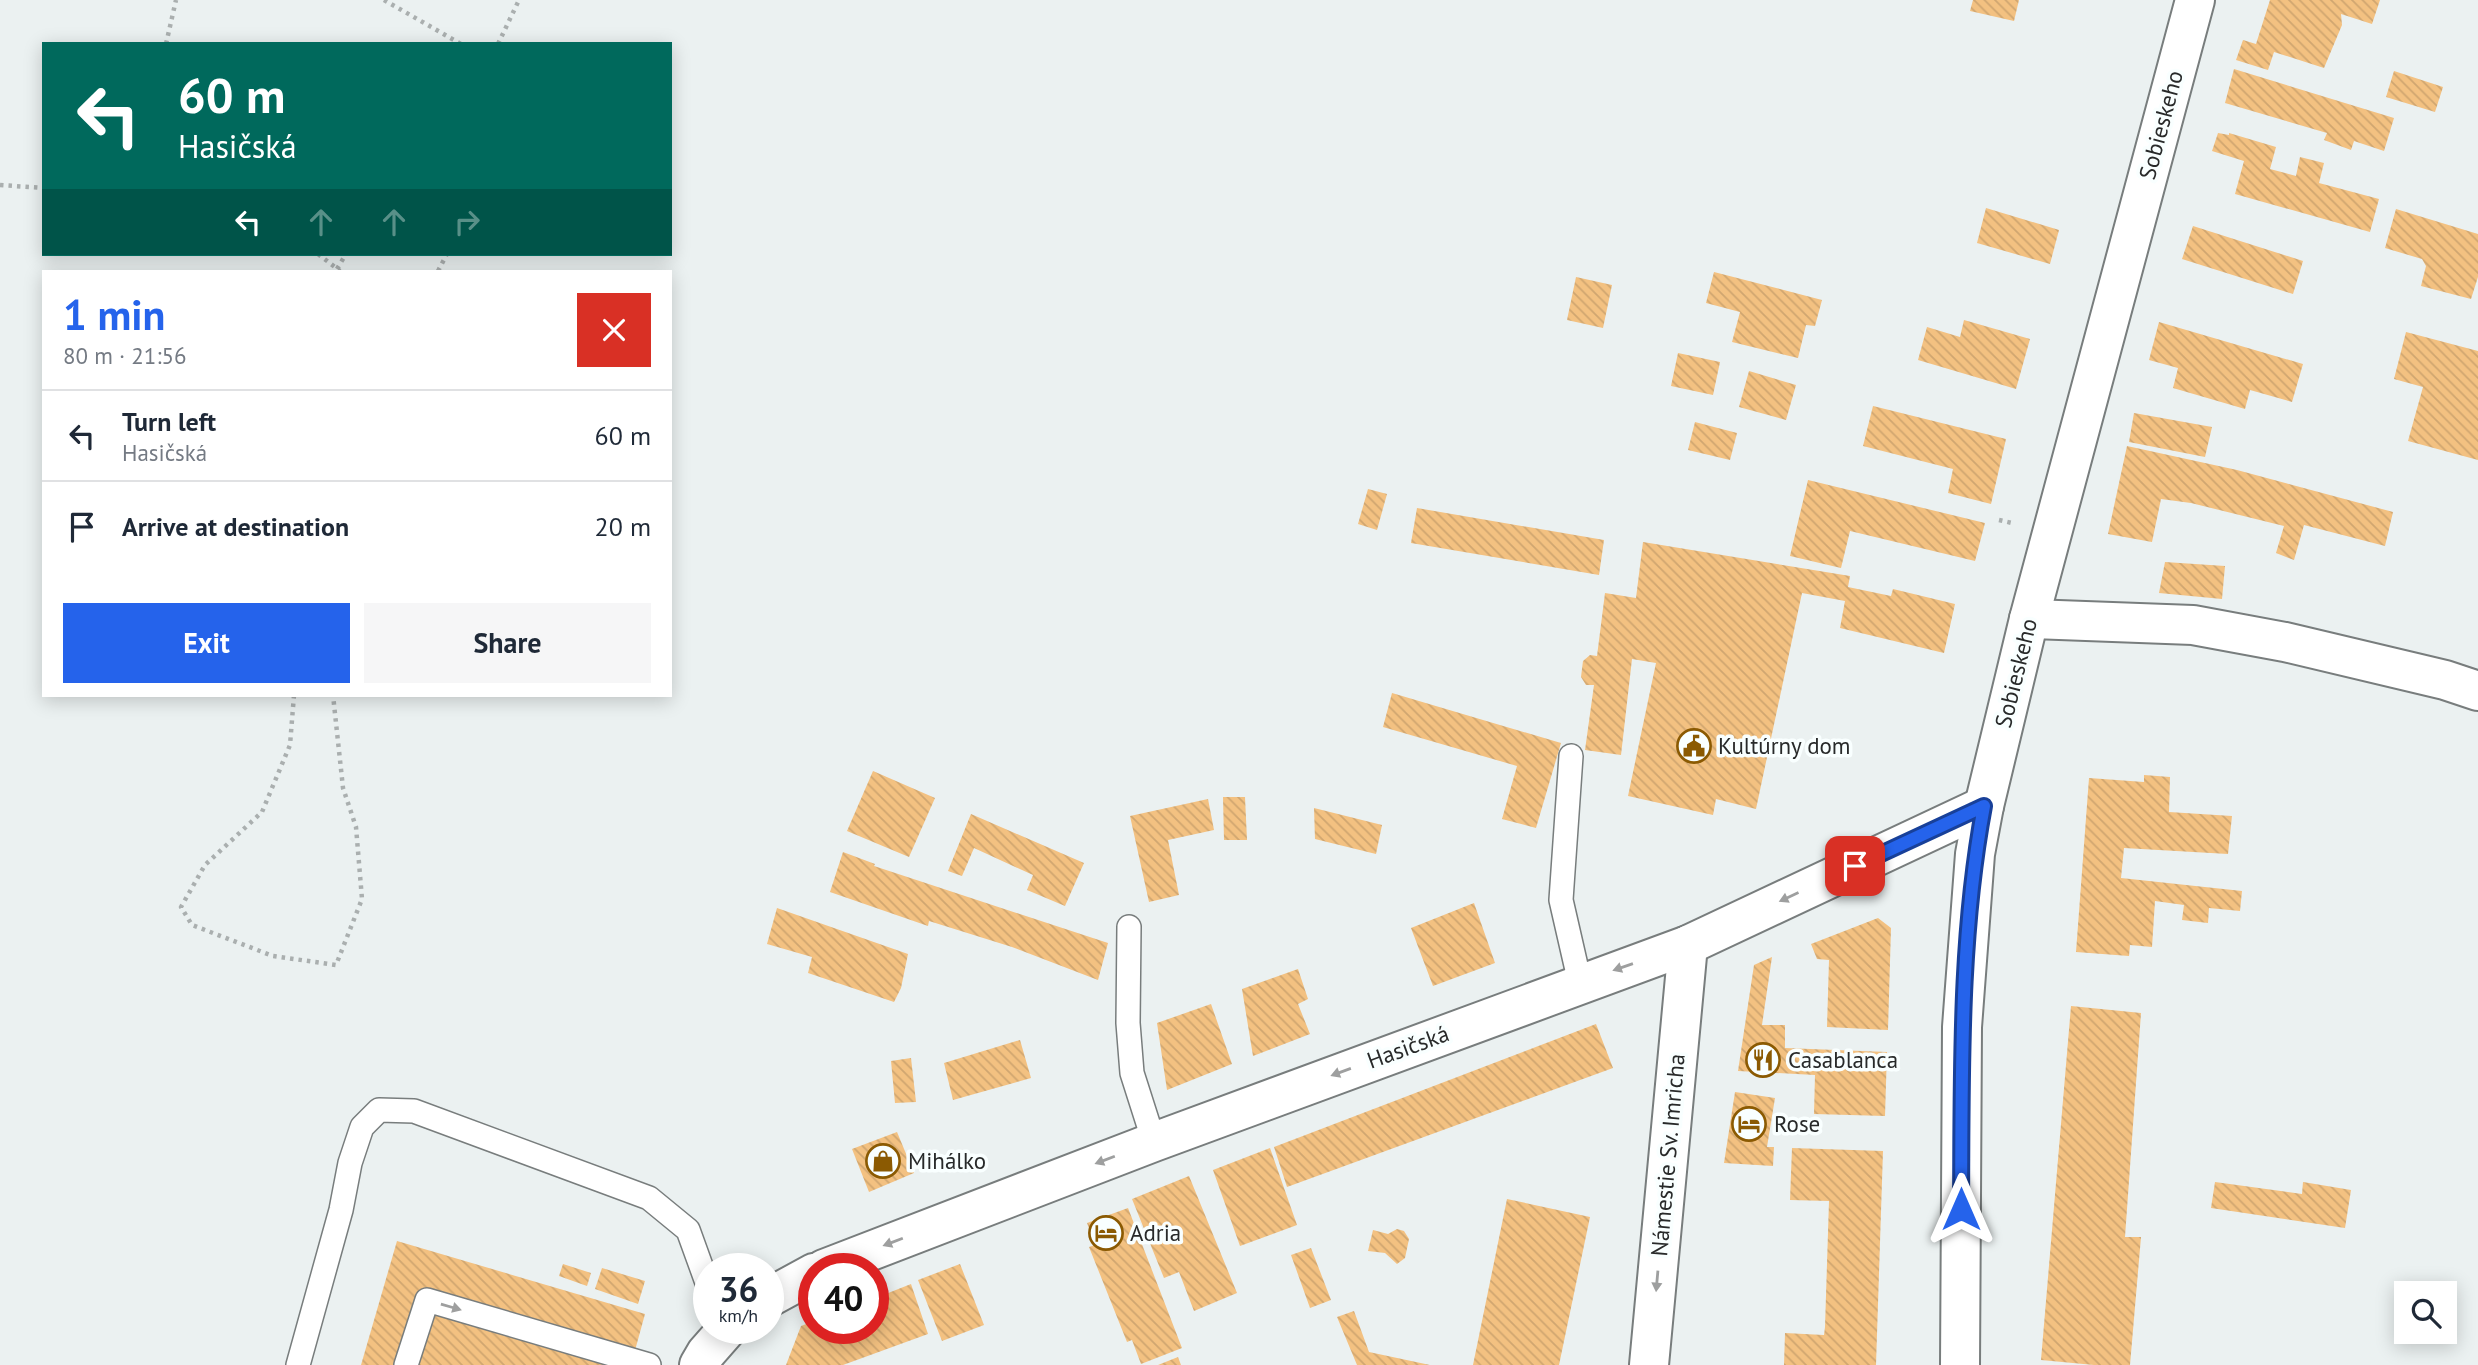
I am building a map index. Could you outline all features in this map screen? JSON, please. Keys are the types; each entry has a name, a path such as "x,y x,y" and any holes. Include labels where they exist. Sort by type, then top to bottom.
{"street":[{"name":"Sobieskeho","path":"1960,1365 1962,1027 1975,855 1984,806 2029,619 2195,0"},
{"path":"2029,619 2193,625 2285,642 2445,680 2478,691"},
{"name":"Hasičská","path":"865,1253 1153,1142 1688,945 1984,806"},
{"name":"Námestie Sv. Imricha","path":"1649,1365 1688,945"},
{"path":"699,1365 714,1344"}],"lane":[{"path":"1571,756 1561,900 1580,983"},
{"path":"1129,927 1128,1023 1132,1073 1153,1142"},
{"path":"298,1365 341,1210 349,1163 362,1126 379,1110 414,1111 649,1198 688,1230 696,1253"},
{"path":"406,1365 427,1300 649,1365"}],"path":[{"path":"166,42 176,0"},
{"path":"384,0 458,42"},
{"path":"499,42 519,0"},
{"path":"0,185 42,188"},
{"path":"321,256 339,270"},
{"path":"294,697 290,745 262,812 205,865 181,907 192,925 273,956 336,965 362,899 356,827 343,788 333,697"}],"building":[{"path":"1973,0 2019,0 2014,21 1970,11"},
{"path":"2270,0 2380,0 2372,24 2341,14 2342,25 2324,68 2274,52 2268,70 2236,60 2243,40 2256,44"},
{"path":"2234,69 2394,118 2384,151 2354,141 2351,150 2324,140 2327,133 2225,103"},
{"path":"2394,71 2443,87 2435,112 2386,97"},
{"path":"2218,133 2229,133 2276,147 2270,169 2296,176 2300,157 2324,163 2319,183 2379,199 2370,232 2235,194 2244,161 2212,151"},
{"path":"1986,208 2059,230 2050,264 1977,243"},
{"path":"2396,209 2478,234 2478,277 2471,299 2421,286 2426,266 2422,259 2385,248"},
{"path":"2193,226 2303,261 2293,294 2182,259"},
{"path":"1714,272 1822,300 1815,326 1806,325 1798,358 1732,342 1740,312 1706,303"},
{"path":"1576,277 1612,285 1603,328 1567,320"},
{"path":"1964,320 2030,339 2016,389 1918,360 1927,327 1960,337"},
{"path":"2159,322 2303,364 2292,402 2250,390 2245,409 2173,388 2178,368 2149,360"},
{"path":"2406,332 2478,351 2478,460 2408,441 2423,387 2394,379"},
{"path":"1678,353 1720,362 1713,395 1671,386"},
{"path":"1749,371 1796,385 1786,420 1739,407"},
{"path":"1873,406 2006,439 1991,504 1948,493 1953,469 1863,446"},
{"path":"2134,413 2212,427 2205,457 2129,442"},
{"path":"1695,422 1737,433 1730,460 1688,450"},
{"path":"2127,446 2237,470 2393,512 2385,546 2304,525 2294,560 2276,553 2284,526 2191,503 2161,499 2152,542 2108,534"},
{"path":"1808,480 1985,523 1975,561 1850,531 1841,568 1790,556"},
{"path":"1368,489 1387,494 1377,530 1358,524"},
{"path":"1417,508 1604,540 1599,575 1411,543"},
{"path":"1643,542 1850,576 1848,587 1891,596 1893,589 1955,604 1944,653 1840,628 1845,601 1802,593 1756,809 1716,799 1713,815 1628,796 1656,663 1632,659 1621,755 1585,750 1594,685 1586,685 1581,677 1583,661 1590,655 1597,656 1605,593 1636,598"},
{"path":"2165,562 2225,566 2222,599 2159,593"},
{"path":"1392,693 1561,743 1536,828 1502,819 1517,766 1383,727"},
{"path":"873,771 935,798 909,857 847,831"},
{"path":"2144,775 2170,777 2169,812 2232,816 2228,854 2124,848 2121,878 2242,891 2240,911 2209,908 2208,923 2182,920 2184,905 2155,901 2152,947 2130,945 2129,956 2076,952 2089,778 2144,782"},
{"path":"1223,797 1245,797 1247,840 1224,840"},
{"path":"1208,799 1214,830 1168,840 1179,895 1149,902 1130,816"},
{"path":"1314,808 1382,825 1376,854 1315,839"},
{"path":"971,814 1084,863 1065,906 1027,890 1033,875 974,848 962,876 948,871"},
{"path":"843,852 875,864 874,866 1108,943 1098,980 1012,947 929,921 928,926 830,892"},
{"path":"1474,903 1495,963 1433,986 1411,928"},
{"path":"777,908 908,954 901,988 894,1002 808,973 812,957 767,944"},
{"path":"1878,918 1891,928 1888,1030 1827,1027 1829,960 1817,959 1811,944"},
{"path":"1772,957 1762,1025 1785,1025 1785,1048 1887,1052 1885,1116 1814,1114 1815,1075 1738,1071 1754,965"},
{"path":"1298,969 1308,999 1298,1004 1310,1034 1253,1056 1242,989"},
{"path":"1211,1004 1232,1064 1167,1090 1157,1023"},
{"path":"2071,1006 2141,1013 2125,1237 2141,1237 2130,1365 2041,1360"},
{"path":"1596,1024 1613,1068 1287,1187 1274,1147"},
{"path":"1020,1040 1031,1078 953,1100 944,1063"},
{"path":"911,1058 916,1102 895,1103 891,1061"},
{"path":"1735,1092 1775,1098 1767,1147 1774,1147 1773,1166 1724,1163"},
{"name":"Mihálko","path":"897,1132 914,1173 869,1192 852,1149"},
{"path":"1270,1148 1297,1225 1240,1246 1213,1170"},
{"path":"1792,1148 1883,1151 1876,1365 1784,1365 1785,1333 1824,1335 1825,1327 1829,1201 1790,1200"},
{"path":"1189,1176 1237,1293 1194,1311 1179,1272 1164,1278 1132,1199"},
{"path":"2215,1182 2302,1194 2303,1182 2351,1190 2345,1228 2211,1208"},
{"path":"1507,1199 1590,1217 1559,1365 1473,1365"},
{"path":"1128,1208 1182,1348 1141,1364 1132,1340 1127,1342 1089,1247 1095,1245 1087,1223"},
{"path":"1397,1229 1404,1231 1409,1239 1405,1258 1397,1264 1385,1253 1368,1251 1373,1230 1388,1234"},
{"path":"397,1241 645,1314 631,1365 361,1365"},
{"path":"1311,1248 1331,1300 1310,1308 1291,1255"},
{"path":"563,1264 591,1273 587,1286 559,1276"},
{"path":"960,1264 984,1325 942,1341 918,1280"},
{"path":"602,1268 645,1281 638,1304 595,1289"},
{"path":"911,1284 928,1334 843,1365 786,1365 798,1334 798,1344 889,1344 889,1293"},
{"path":"1354,1311 1369,1352 1430,1365 1357,1365 1337,1317"},
{"path":"1178,1357 1181,1365 1158,1365"}],"place":[{"name":"Kultúrny dom","path":"1694,746"},
{"name":"Casablanca","path":"1763,1060"},
{"name":"Rose","path":"1749,1124"},
{"name":"Mihálko","path":"883,1161"},
{"name":"Adria","path":"1106,1233"}],"route":[{"path":"1855,866 1984,806 1975,855 1962,1027 1961,1209"}]}
